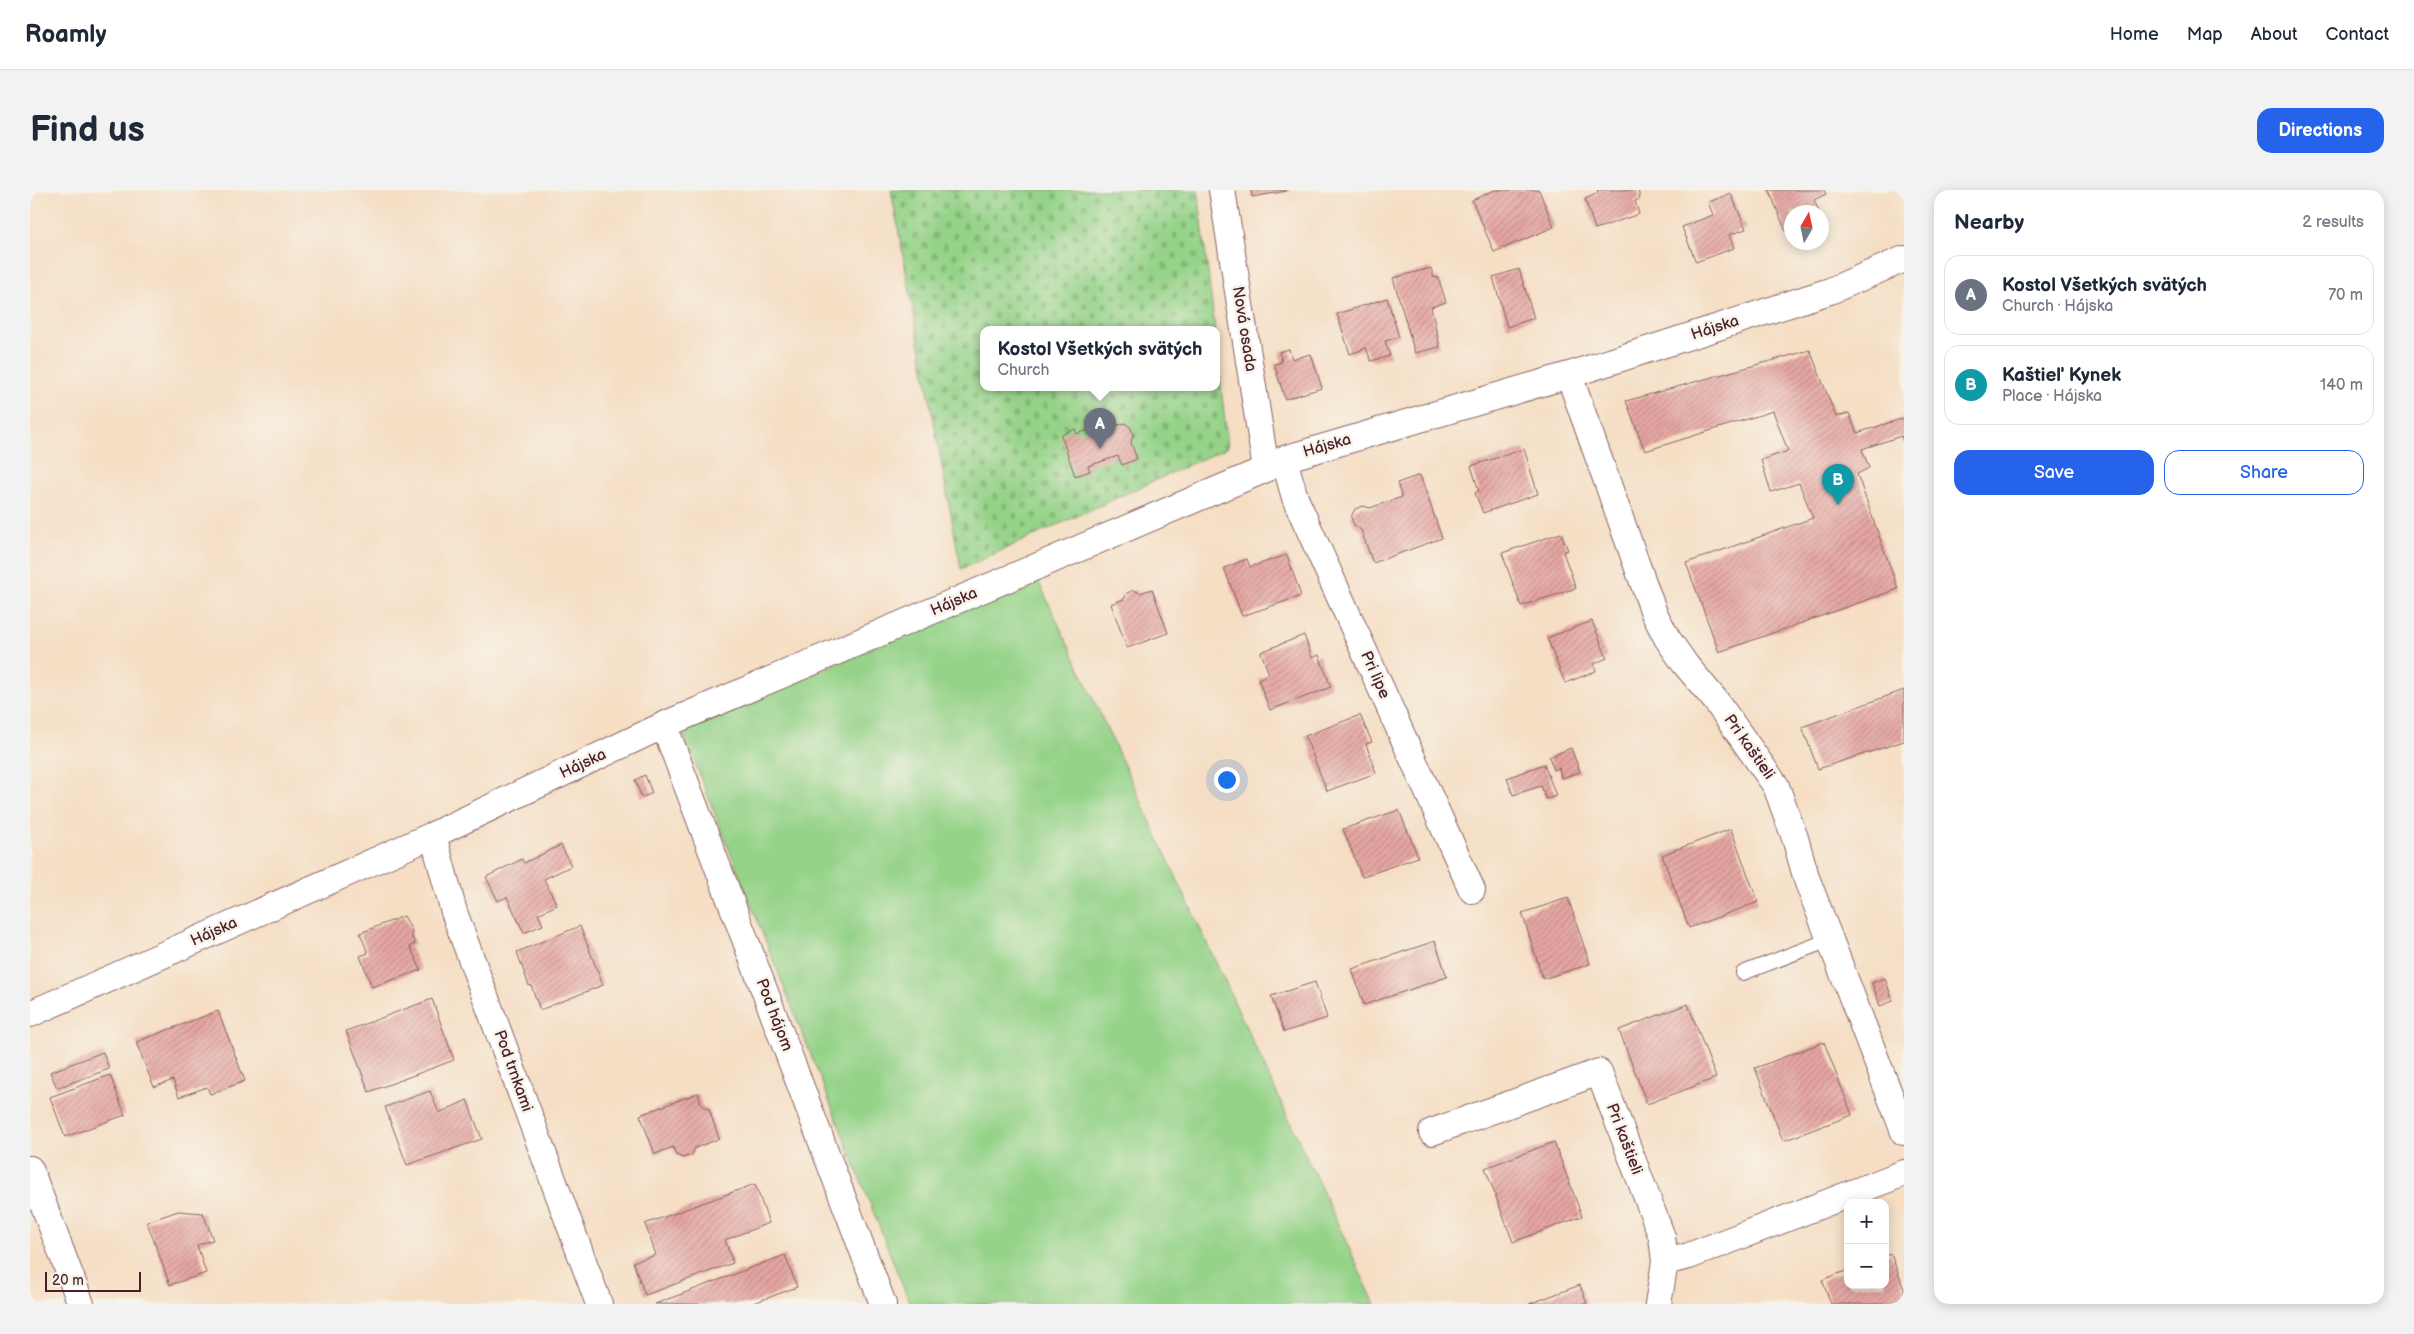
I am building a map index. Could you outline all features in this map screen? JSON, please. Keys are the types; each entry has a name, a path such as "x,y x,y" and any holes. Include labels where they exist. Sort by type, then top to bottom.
{"street":[{"name":"Nová osada","path":"1222,190 1275,464"},
{"name":"Hájska","path":"30,1014 433,835 664,725 1275,464 1569,375 1830,291 1904,259"},
{"name":"Pri kaštieli","path":"1569,375 1654,613 1667,638 1685,664 1716,701 1776,786 1829,940 1904,1132"},
{"name":"Pri lipe","path":"1275,464 1295,498 1472,890"},
{"name":"Pod hájom","path":"664,725 883,1304"},
{"name":"Pod trnkami","path":"433,835 454,912 599,1304"},
{"name":"Pri kaštieli","path":"1432,1132 1599,1072 1662,1237 1665,1262 1658,1304"},
{"path":"30,1170 81,1304"},
{"path":"1665,1262 1689,1256 1904,1173"}],"lane":[{"path":"1743,973 1829,940"}],"green space":[{"path":"891,190 1198,190 1215,326 980,326 980,391 1220,391 1220,378 1228,447 961,569"},
{"path":"1036,576 1375,1304 910,1304 682,731"}],"building":[{"path":"1251,190 1287,190 1287,191 1252,197"},
{"path":"1495,190 1539,190 1554,227 1494,252 1472,200"},
{"path":"1597,190 1638,190 1640,199 1635,201 1639,214 1595,229 1585,199 1598,193"},
{"path":"1769,190 1824,190 1826,194 1814,200 1816,205 1784,205 1784,227"},
{"path":"1731,194 1746,229 1729,235 1734,248 1696,262 1682,227 1713,215 1708,202"},
{"path":"1431,268 1434,278 1438,277 1446,302 1431,307 1440,347 1415,353 1393,278"},
{"path":"1519,269 1534,318 1507,327 1493,277"},
{"path":"1387,298 1399,337 1385,341 1390,356 1371,361 1366,348 1350,354 1337,314"},
{"path":"1289,349 1292,359 1311,354 1322,388 1285,399 1274,364 1282,362 1279,352"},
{"path":"1810,350 1836,417 1849,413 1857,433 1904,418 1904,444 1901,436 1862,449 1869,468 1857,474 1898,589 1719,652 1686,563 1813,518 1799,483 1771,492 1761,460 1788,451 1773,411 1645,451 1626,401"},
{"path":"1107,423 1109,428 1125,423 1131,428 1133,434 1131,443 1137,459 1122,465 1118,456 1088,466 1090,471 1075,476 1061,435 1075,429 1077,434"},
{"path":"1524,449 1538,494 1483,513 1475,493 1479,491 1471,466"},
{"path":"1420,475 1442,538 1373,563 1361,530 1354,525 1351,517 1355,509 1363,506 1370,508 1402,497 1397,483"},
{"path":"1561,533 1568,550 1563,552 1576,588 1521,606 1502,553"},
{"path":"1287,555 1301,596 1242,616 1224,568 1247,559 1250,567"},
{"path":"1152,589 1168,633 1127,648 1111,604 1124,599 1127,593 1134,590 1140,593"},
{"path":"1592,621 1607,658 1594,664 1596,671 1565,683 1547,638"},
{"path":"1304,635 1312,658 1319,655 1331,687 1270,710 1258,679 1269,674 1261,652"},
{"path":"1904,690 1904,741 1818,769 1802,727"},
{"path":"1360,715 1372,742 1366,744 1376,773 1327,791 1305,736"},
{"path":"1571,748 1580,772 1561,778 1559,768 1554,770 1549,757"},
{"path":"1544,764 1556,796 1546,799 1541,786 1513,795 1507,778"},
{"path":"645,775 652,793 642,798 635,780"},
{"path":"1399,810 1418,857 1362,877 1343,829"},
{"path":"1731,829 1758,902 1689,928 1662,855"},
{"path":"561,845 571,866 544,879 557,905 538,914 543,925 524,933 507,897 498,901 486,877 522,859 524,863"},
{"path":"1568,898 1590,964 1543,979 1522,913"},
{"path":"404,916 412,931 411,935 415,944 410,946 421,970 372,987 360,956 368,953 360,933"},
{"path":"580,926 603,985 540,1010 517,952"},
{"path":"1435,941 1447,977 1364,1005 1352,969"},
{"path":"1885,978 1893,1001 1880,1006 1872,983"},
{"path":"1315,982 1327,1018 1284,1032 1271,996"},
{"path":"432,999 454,1060 369,1092 346,1031"},
{"path":"1688,1004 1716,1078 1647,1104 1619,1030"},
{"path":"218,1011 245,1081 210,1094 207,1087 179,1097 173,1080 154,1087 136,1042"},
{"path":"1824,1042 1852,1115 1783,1141 1755,1068"},
{"path":"103,1052 109,1069 57,1088 50,1072"},
{"path":"110,1075 125,1115 65,1137 50,1097"},
{"path":"430,1091 439,1113 467,1100 482,1139 407,1165 385,1107"},
{"path":"698,1093 702,1106 709,1109 719,1139 695,1148 692,1155 683,1158 676,1155 673,1147 655,1154 640,1115"},
{"path":"1554,1142 1582,1216 1513,1242 1485,1168"},
{"path":"755,1184 769,1223 725,1240 733,1263 645,1295 633,1262 656,1255 645,1224"},
{"path":"178,1211 203,1213 213,1240 197,1245 206,1273 170,1285 147,1222"},
{"path":"1891,1254 1904,1289 1904,1304 1831,1304 1822,1280 1844,1272 1844,1289 1889,1289 1889,1255"},
{"path":"785,1255 797,1287 751,1304 655,1304"},
{"path":"1580,1285 1587,1304 1529,1304"}],"place":[{"name":"Kostol Všetkých svätých","path":"1100,449"},
{"name":"Kaštieľ Kynek","path":"1838,505"}]}
